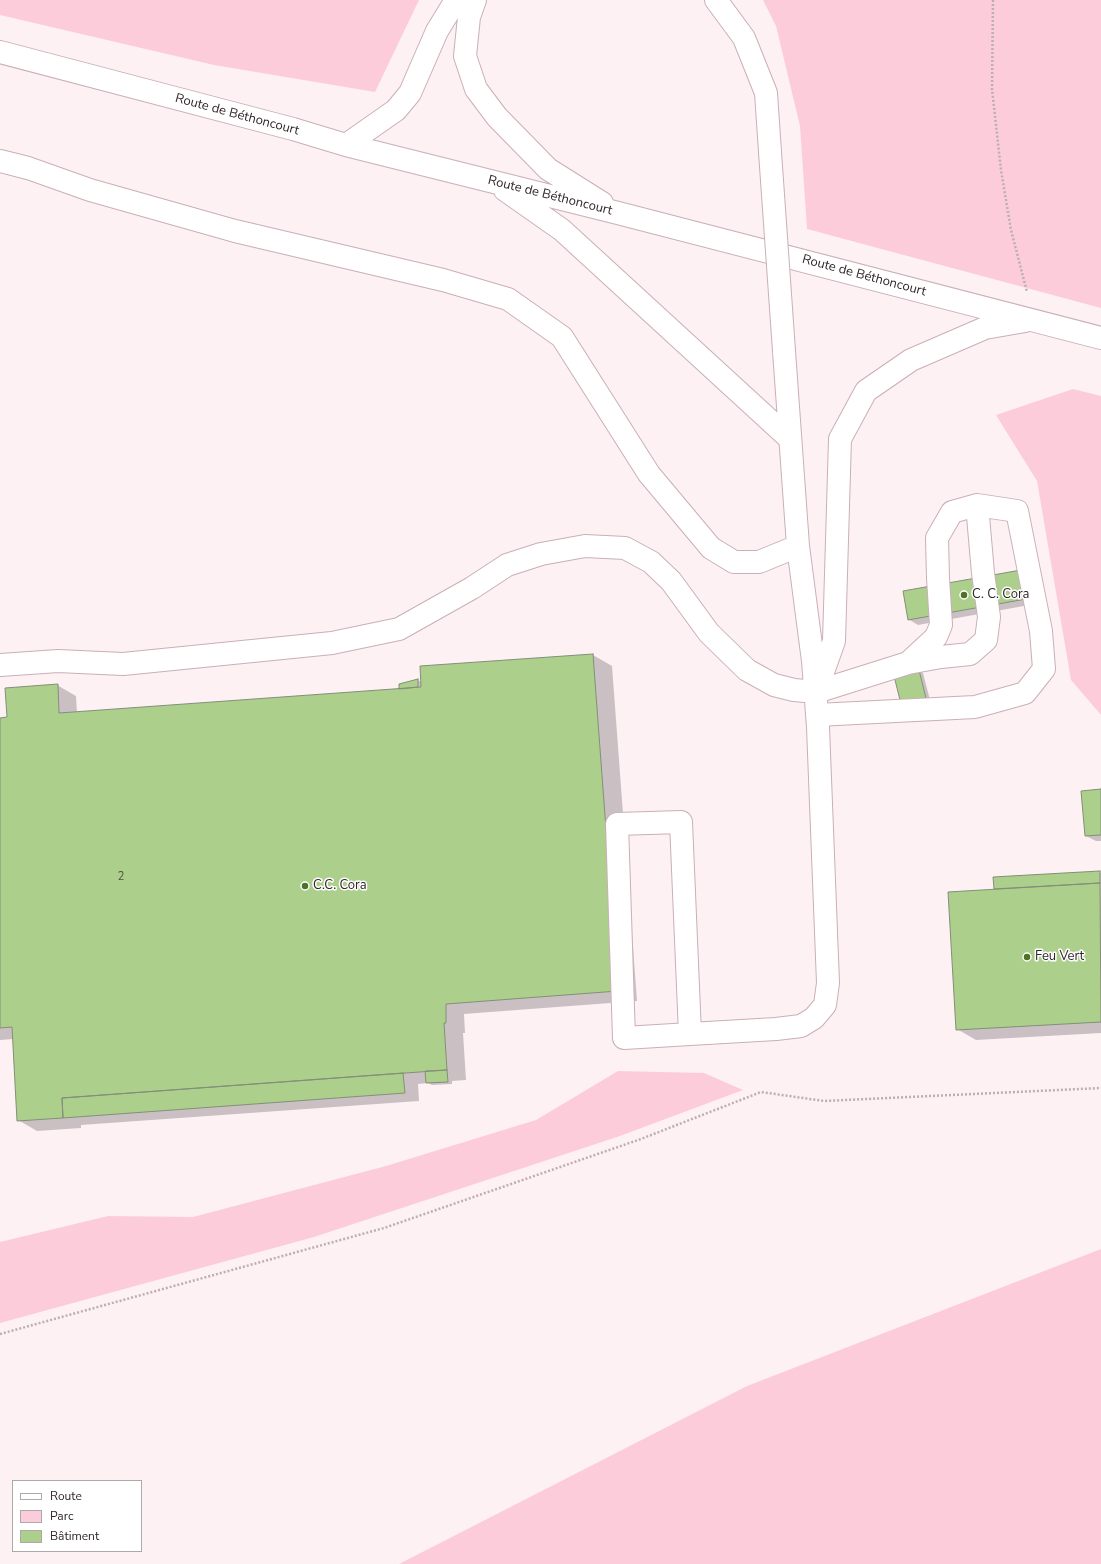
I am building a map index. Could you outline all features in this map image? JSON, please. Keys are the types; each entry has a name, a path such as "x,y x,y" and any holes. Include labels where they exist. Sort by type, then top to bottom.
{"street":[{"path":"346,145 396,110 410,93 437,31 456,0"},
{"path":"475,0 469,17 465,56 476,89 498,117 548,170 618,213"},
{"path":"690,1034 681,822 617,824 624,1038 690,1034 801,1026 814,1018 825,1005 828,982 818,715 798,546 766,93 744,38 716,0"},
{"name":"Route de Béthoncourt","path":"0,52 285,127 346,145 496,183 1030,309 1101,338"},
{"path":"0,161 28,168 90,190 235,231 443,280 508,299 562,337 649,474 711,548 734,562 759,562 798,546"},
{"path":"496,183 562,230 790,439"},
{"path":"816,692 834,641 840,439 866,391 911,360 1030,309"},
{"path":"818,715 975,707 1025,693 1044,669 1041,631 1017,511 977,505 952,512 937,538 938,578 942,624 936,637 908,663"},
{"path":"0,665 58,660 123,664 332,643 399,629 472,588 507,565 541,554 585,546 625,548 651,562 671,581 709,633 747,670 774,685 794,690 816,692 908,663 970,654 986,640 989,617 983,573 977,505"}],"path":[{"path":"993,0 992,89 1001,170 1012,230 1030,309"},
{"path":"0,1334 384,1228 641,1139 761,1092 824,1101 1101,1088"}],"green space":[{"path":"0,0 419,0 375,92 214,65 0,15"},
{"path":"763,0 1101,0 1101,308 807,229 800,126 776,26"},
{"path":"1073,389 1101,396 1101,715 1071,680 1037,481 996,415"},
{"path":"618,1071 704,1073 743,1090 620,1136 314,1237 0,1323 0,1242 108,1216 193,1217 386,1166 536,1120"},
{"path":"1101,1249 1101,1564 399,1564 747,1386"}],"building":[{"name":"C. C. Cora","path":"1021,570 1026,599 908,620 903,591"},
{"name":"C.C. Cora","path":"593,654 618,991 446,1004 446,1023 444,1023 447,1070 62,1098 63,1118 17,1121 12,1027 0,1028 0,718 7,717 5,688 58,684 59,713 421,687 420,666"},
{"path":"919,670 926,698 901,704 894,676"},
{"path":"418,679 418,687 399,689 399,684"},
{"path":"1101,789 1101,835 1085,836 1081,791"},
{"path":"1100,871 1100,883 994,889 993,877"},
{"name":"Feu Vert","path":"1100,883 1101,1022 956,1030 948,892"},
{"path":"447,1070 448,1082 426,1083 425,1071"},
{"path":"403,1073 405,1093 63,1118 62,1098"}],"place":[{"name":"C. C. Cora","path":"964,595"},
{"name":"C.C. Cora","path":"305,886"},
{"name":"Feu Vert","path":"1027,957"}]}
